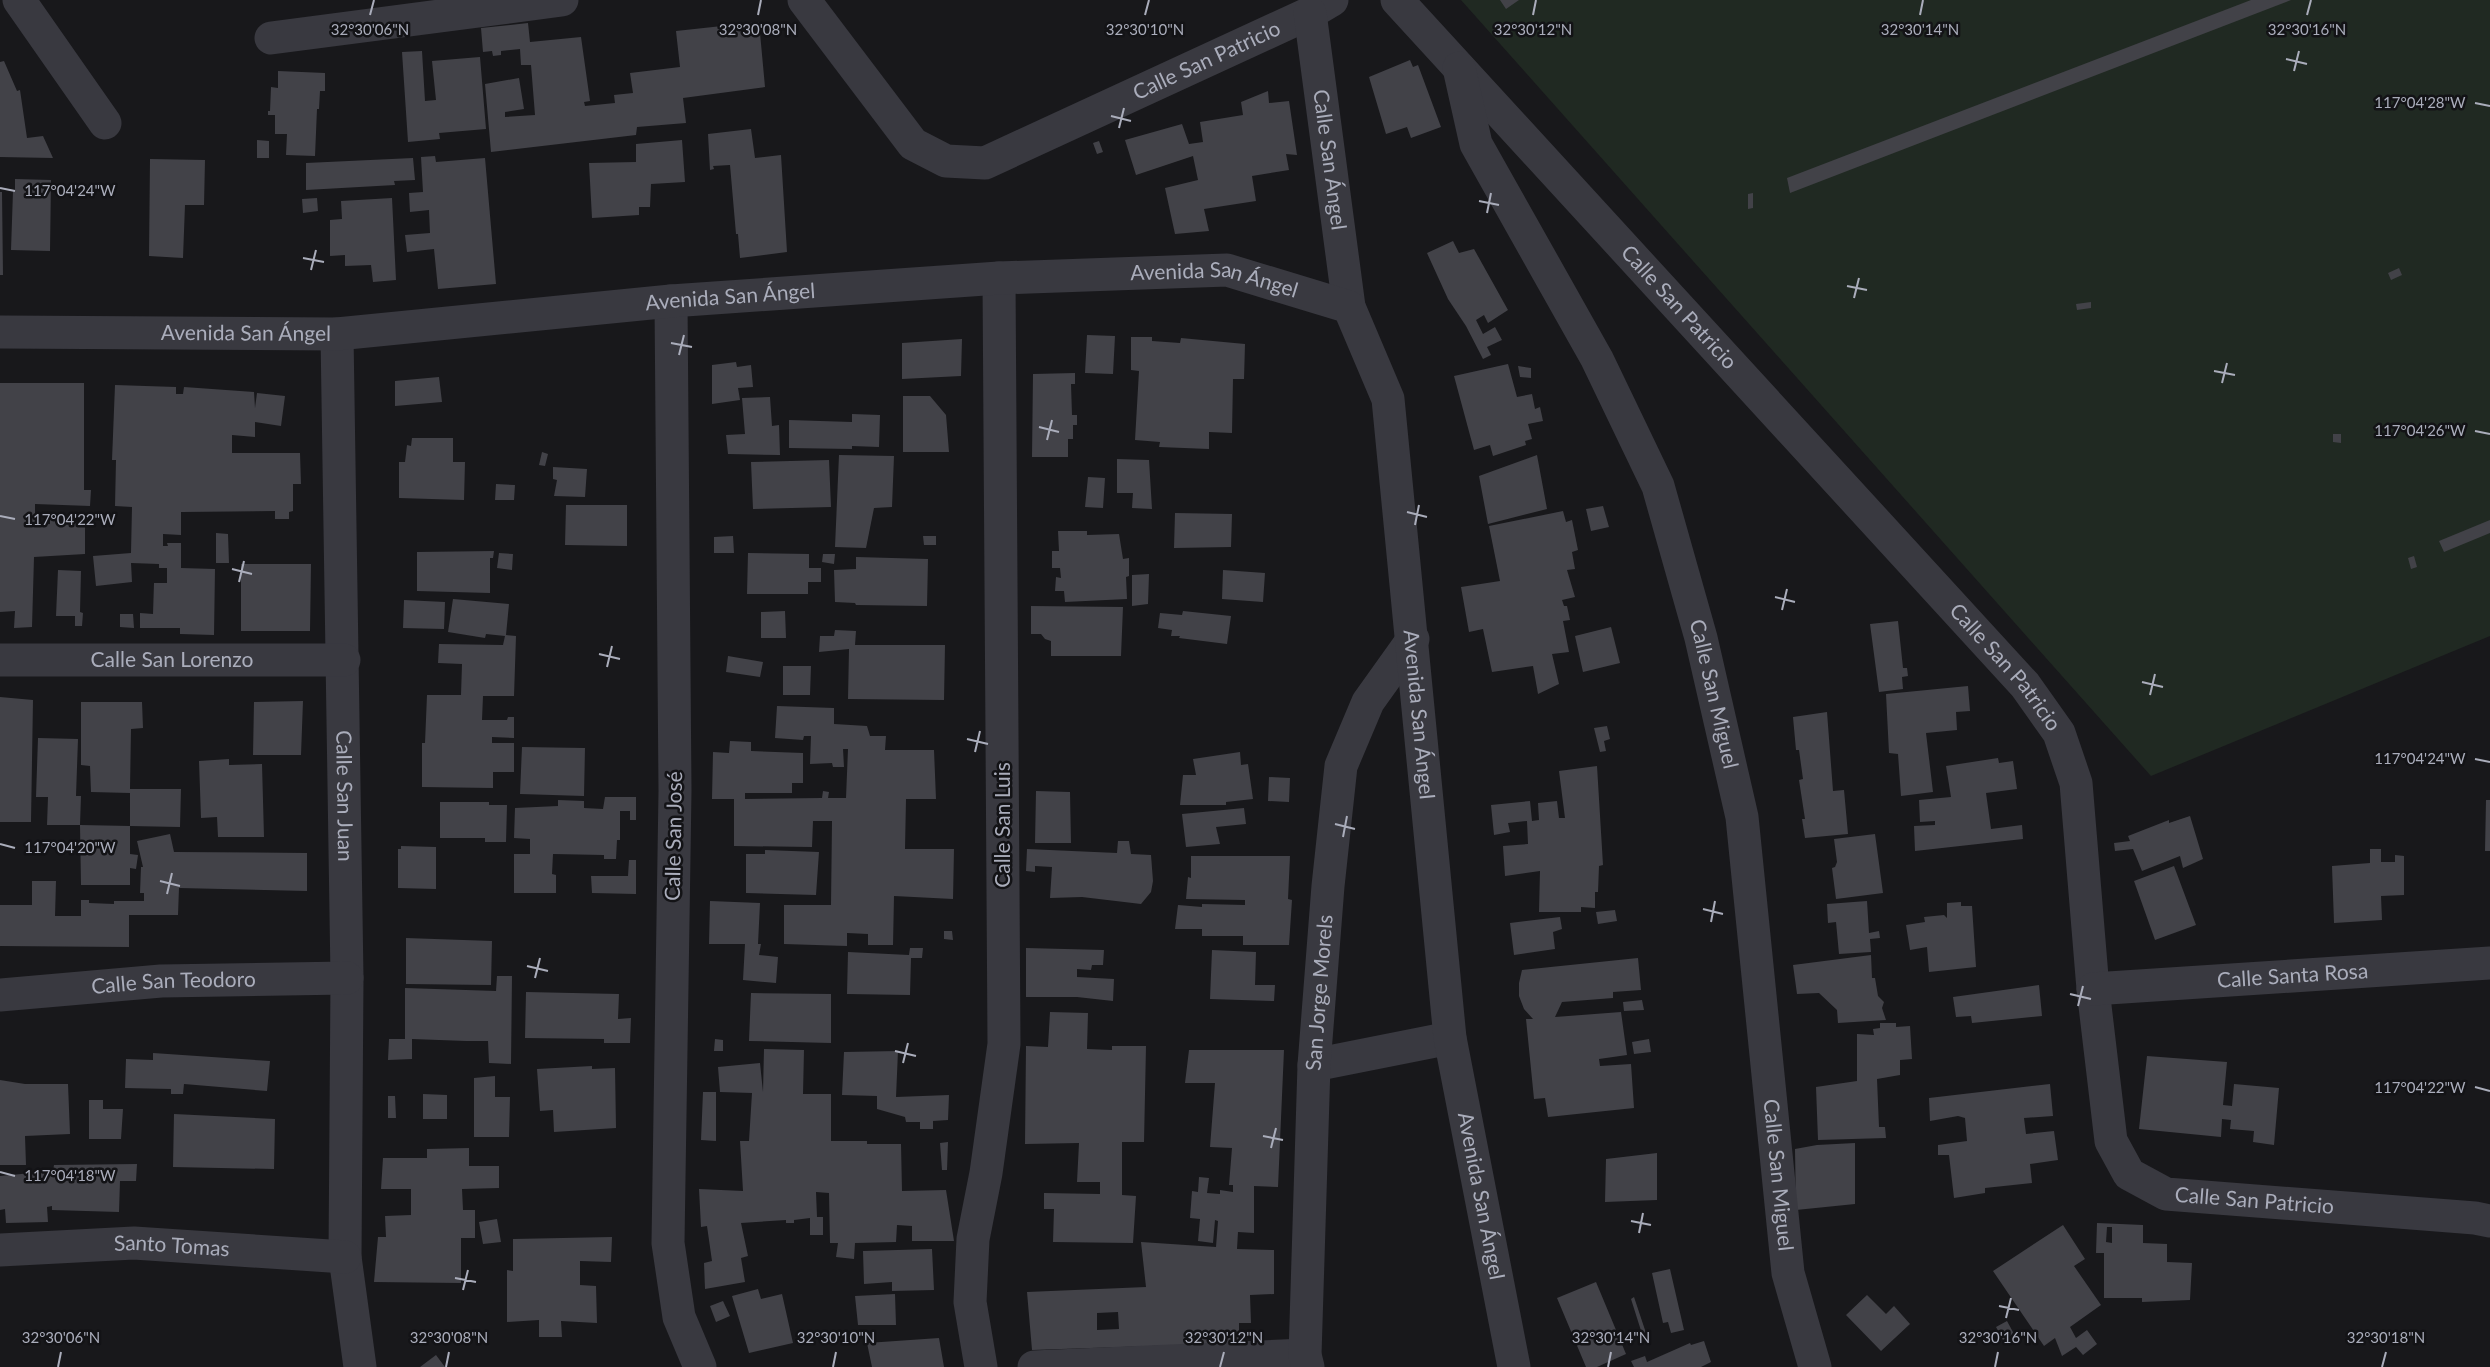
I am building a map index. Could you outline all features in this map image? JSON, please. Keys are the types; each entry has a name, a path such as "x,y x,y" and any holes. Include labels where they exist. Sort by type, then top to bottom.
{"street":[{"path":"19,0 105,123"},
{"path":"271,38 562,0"},
{"name":"Calle San Patricio","path":"804,0 913,144 946,161 985,163 1321,6"},
{"name":"Calle San Patricio","path":"1398,0 2025,685 2059,733 2076,783 2093,989 2111,1141 2129,1174 2166,1194 2490,1221"},
{"name":"Calle San Ángel","path":"1321,6 1349,307"},
{"name":"Calle San Miguel","path":"1458,66 1476,144 1597,359 1658,486 1701,638 1742,817 1788,1273 1815,1367"},
{"name":"Avenida San Ángel","path":"0,332 337,334 671,301 999,278 1227,270 1349,307 1388,399 1413,639 1449,1038 1514,1367"},
{"name":"Calle San Luis","path":"981,1367 969,1302 973,1250 1004,1044 999,278"},
{"name":"Calle San José","path":"671,301 675,791 668,1243 679,1317 700,1367"},
{"name":"Calle San Juan","path":"337,334 344,660 347,978 345,1257 360,1367"},
{"name":"San Jorge Morels","path":"1307,1361 1314,1065 1328,886 1341,766 1368,702 1413,639"},
{"name":"Calle San Lorenzo","path":"0,660 344,660"},
{"name":"Calle Santa Rosa","path":"2093,989 2490,963"},
{"name":"Calle San Teodoro","path":"0,995 161,981 347,978"},
{"path":"1314,1065 1449,1038"},
{"name":"Santo Tomas","path":"0,1250 134,1243 345,1257"},
{"path":"1034,1367 1307,1361"}],"shaded area":[{"path":"1461,0 2490,0 2490,636 2151,776"}],"building":[{"path":"1500,0 1519,0 1506,9"},
{"path":"2251,0 2291,0 1790,193 1787,178"},
{"path":"759,22 765,87 683,98 686,123 637,127 636,135 491,152 485,84 519,78 524,109 505,112 505,117 535,115 531,65 521,65 520,49 501,51 501,55 493,56 492,51 483,52 481,28 528,23 530,42 581,37 590,101 584,102 585,106 615,103 614,95 633,93 630,73 680,67 676,31"},
{"path":"422,51 425,101 436,100 432,61 480,57 486,129 439,133 440,139 408,142 402,52"},
{"path":"1410,60 1413,67 1418,65 1441,127 1411,138 1407,127 1386,134 1369,77"},
{"path":"4,61 17,91 20,90 27,138 43,136 53,158 0,157 0,62"},
{"path":"278,71 325,73 325,91 320,91 319,109 317,109 315,156 286,155 287,134 275,134 275,115 268,115 268,111 270,111 271,87 278,88"},
{"path":"1268,91 1269,103 1289,101 1297,155 1286,154 1289,170 1252,176 1256,201 1204,209 1209,231 1175,234 1165,188 1198,180 1193,156 1136,175 1125,140 1182,124 1189,144 1203,142 1200,122 1243,115 1241,102"},
{"path":"751,129 755,158 781,155 787,252 740,258 730,165 713,166 714,169 710,170 708,134"},
{"path":"257,140 269,141 269,158 257,158"},
{"path":"682,140 685,182 651,184 650,207 639,207 639,215 592,218 589,163 636,162 636,144"},
{"path":"1099,141 1103,152 1097,154 1093,143"},
{"path":"435,156 436,162 485,158 496,284 438,289 434,249 407,252 405,235 430,233 429,210 410,212 409,193 423,192 421,157"},
{"path":"413,158 415,180 394,181 395,185 306,190 306,163"},
{"path":"150,159 205,160 204,205 185,205 183,258 149,256"},
{"path":"15,179 51,180 50,251 11,250"},
{"path":"0,192 2,192 3,275 0,275"},
{"path":"1753,193 1753,208 1748,209 1748,194"},
{"path":"317,198 318,211 303,213 302,199"},
{"path":"392,198 396,280 373,282 371,265 345,266 345,255 330,256 330,220 342,219 341,201"},
{"path":"1453,241 1459,253 1474,249 1508,310 1488,323 1484,315 1476,320 1483,334 1495,327 1502,340 1487,347 1491,355 1483,359 1466,326 1448,299 1427,253"},
{"path":"2399,268 2402,275 2391,280 2388,273"},
{"path":"2091,302 2091,308 2077,310 2076,304"},
{"path":"1087,335 1115,336 1113,374 1085,373"},
{"path":"1131,337 1152,337 1152,341 1180,343 1181,338 1245,344 1244,379 1233,379 1232,433 1209,432 1209,449 1159,447 1160,442 1135,440 1139,371 1131,370"},
{"path":"962,339 961,376 902,379 902,343"},
{"path":"736,362 737,367 751,365 753,387 738,388 740,400 712,404 712,365"},
{"path":"1508,364 1517,397 1532,394 1535,409 1540,407 1543,421 1528,424 1532,439 1525,441 1526,445 1493,456 1490,445 1474,450 1454,376"},
{"path":"1518,366 1531,368 1531,378 1520,377"},
{"path":"1075,373 1075,384 1071,384 1072,415 1077,415 1077,425 1073,425 1073,439 1068,439 1068,457 1032,457 1033,374"},
{"path":"439,377 442,402 395,406 395,381"},
{"path":"0,383 84,383 84,490 91,490 90,506 35,504 35,525 50,524 50,519 68,517 69,523 85,522 85,554 34,557 32,627 14,628 15,611 0,612"},
{"path":"115,385 176,387 176,394 183,394 184,387 254,392 255,408 257,393 285,396 281,426 255,422 255,437 232,435 232,453 300,453 301,484 293,484 293,511 289,512 289,519 275,519 275,511 181,512 181,535 163,534 163,546 168,546 167,543 181,543 181,568 215,569 214,635 180,634 180,628 140,628 140,613 153,614 154,583 167,583 167,568 159,568 159,564 131,563 132,582 96,586 93,556 131,553 132,507 115,506 116,460 112,460"},
{"path":"903,396 930,396 946,415 949,452 903,452"},
{"path":"770,397 772,426 779,425 780,455 728,454 726,435 745,434 742,398"},
{"path":"852,414 880,415 879,447 789,448 789,420 852,422"},
{"path":"2333,434 2341,434 2341,443 2333,442"},
{"path":"412,438 453,438 453,462 465,462 464,500 399,498 399,462 405,462 407,445 411,446"},
{"path":"542,452 548,454 545,466 539,465"},
{"path":"839,455 894,456 892,507 874,508 866,548 835,547"},
{"path":"1537,455 1547,509 1488,524 1479,476"},
{"path":"1117,459 1149,460 1152,509 1132,508 1133,493 1117,493"},
{"path":"829,460 831,507 753,509 751,462"},
{"path":"553,467 587,469 585,497 554,496 557,480 553,479"},
{"path":"1088,477 1105,478 1103,508 1085,507"},
{"path":"496,484 515,485 514,500 495,500"},
{"path":"566,505 627,505 627,546 565,545"},
{"path":"1603,506 1609,527 1591,531 1586,509"},
{"path":"1563,511 1566,522 1572,520 1578,550 1572,552 1575,569 1567,570 1575,597 1562,600 1564,606 1567,606 1570,620 1563,621 1569,652 1552,654 1559,684 1538,694 1533,666 1492,672 1483,629 1469,632 1461,587 1500,581 1489,526"},
{"path":"1175,513 1232,514 1231,547 1174,548"},
{"path":"2490,520 2490,533 2444,552 2439,541"},
{"path":"1058,531 1087,531 1087,535 1119,534 1123,559 1129,558 1129,576 1126,577 1127,599 1065,602 1064,591 1055,591 1056,577 1061,578 1060,568 1052,568 1052,551 1059,551"},
{"path":"216,533 228,534 229,563 216,563"},
{"path":"733,536 734,553 714,553 714,537"},
{"path":"923,536 936,536 936,545 924,545"},
{"path":"494,551 493,558 490,558 490,593 417,591 417,552"},
{"path":"499,553 513,554 512,570 497,568"},
{"path":"748,553 809,554 809,568 821,568 821,582 808,582 808,594 747,594"},
{"path":"823,554 835,554 834,564 822,562"},
{"path":"2414,556 2417,567 2411,569 2408,558"},
{"path":"856,557 928,559 927,606 856,605 855,603 835,602 834,570 856,569"},
{"path":"241,564 311,564 310,631 241,631"},
{"path":"58,570 81,571 82,626 75,626 75,616 56,616"},
{"path":"1223,570 1265,573 1263,602 1222,599"},
{"path":"1149,574 1148,604 1132,606 1132,575"},
{"path":"453,599 509,604 506,635 516,636 514,696 483,696 482,720 507,720 508,717 514,717 514,738 492,737 492,743 514,743 514,772 493,772 493,788 422,787 422,743 425,743 427,695 461,695 462,664 438,663 439,644 503,645 505,636 486,634 485,638 448,632"},
{"path":"404,600 445,602 444,629 403,628"},
{"path":"1031,606 1123,607 1121,656 1051,656 1051,641 1045,639 1041,634 1031,634"},
{"path":"785,611 786,638 761,638 761,612"},
{"path":"1183,611 1231,616 1227,644 1179,638 1180,636 1171,636 1172,630 1158,628 1160,613 1182,615"},
{"path":"120,614 133,614 134,628 120,627"},
{"path":"1898,621 1903,668 1907,668 1908,676 1902,677 1903,689 1879,692 1870,624"},
{"path":"1611,627 1620,663 1583,672 1575,636"},
{"path":"835,630 856,631 855,645 945,645 944,700 848,699 849,649 819,652 820,636 834,636"},
{"path":"728,656 763,662 760,677 726,672"},
{"path":"783,666 811,666 810,695 783,695"},
{"path":"1968,686 1970,711 1956,712 1957,730 1926,733 1933,792 1901,796 1898,754 1889,753 1886,694"},
{"path":"0,697 33,700 31,822 0,822"},
{"path":"303,701 301,755 253,755 254,702"},
{"path":"81,702 142,702 143,728 131,729 130,789 181,789 180,827 130,826 130,793 91,792 90,766 81,765"},
{"path":"777,706 834,708 834,724 867,726 870,736 886,736 885,750 934,750 936,799 906,799 905,849 954,849 953,899 894,896 893,945 868,945 868,934 847,933 847,946 784,944 784,905 831,905 832,821 813,821 812,847 734,846 734,799 712,799 713,752 729,753 730,741 751,742 751,751 803,753 803,783 792,783 792,793 745,793 745,799 822,798 823,791 829,792 828,798 846,798 848,749 843,749 844,767 833,767 832,763 810,764 811,736 804,736 803,740 775,738"},
{"path":"1827,712 1833,791 1844,790 1848,834 1805,838 1802,819 1805,819 1799,780 1803,779 1799,750 1796,750 1793,717"},
{"path":"1607,726 1610,739 1604,741 1606,751 1600,752 1594,728"},
{"path":"38,738 78,739 76,796 81,796 80,825 47,825 48,797 36,797"},
{"path":"522,747 585,748 584,796 520,794"},
{"path":"1240,752 1241,765 1248,764 1253,799 1226,802 1226,805 1180,805 1183,775 1196,775 1193,759"},
{"path":"1998,758 1999,763 2013,761 2017,789 1986,793 1991,829 2022,825 2023,839 1915,851 1914,826 1935,825 1935,821 1920,822 1919,800 1951,797 1946,766"},
{"path":"229,759 229,765 262,764 264,837 218,837 217,817 201,818 199,761"},
{"path":"1597,766 1603,865 1599,866 1595,908 1581,907 1581,912 1539,912 1540,871 1505,876 1503,846 1528,844 1527,821 1508,823 1510,832 1494,835 1491,805 1530,801 1532,821 1539,820 1538,803 1557,801 1559,818 1565,818 1559,771"},
{"path":"1269,777 1290,778 1289,802 1268,801"},
{"path":"1036,791 1070,792 1071,843 1035,843"},
{"path":"605,797 636,797 636,820 630,820 630,811 620,811 620,840 617,840 616,859 604,859 604,855 553,854 552,874 556,875 556,893 514,893 514,854 530,854 530,839 514,838 515,808 558,806 558,800 584,801 584,808 603,809"},
{"path":"2486,800 2490,800 2490,851 2485,851"},
{"path":"440,802 489,802 489,805 507,805 506,842 485,842 485,838 440,838"},
{"path":"1244,808 1246,824 1216,827 1220,844 1186,847 1182,814"},
{"path":"2190,816 2203,859 2183,868 2180,856 2142,871 2133,849 2115,851 2114,843 2130,841 2128,836 2169,820 2169,823"},
{"path":"80,825 130,826 130,854 138,855 136,869 130,868 130,885 81,885"},
{"path":"170,834 174,852 307,853 307,891 179,888 178,915 129,915 129,947 0,946 0,905 32,905 32,881 56,881 55,916 81,916 81,900 89,900 89,903 114,904 114,901 144,901 144,893 140,893 141,867 143,867 137,841"},
{"path":"1875,834 1883,893 1836,899 1832,868 1837,862 1834,839"},
{"path":"1118,841 1129,841 1131,854 1151,855 1153,881 1151,892 1141,904 1082,897 1050,898 1052,867 1035,866 1035,872 1026,871 1027,849 1117,853"},
{"path":"401,846 436,847 436,889 398,888 398,849 401,849"},
{"path":"2370,849 2381,849 2381,862 2395,862 2395,855 2404,856 2404,895 2381,896 2382,920 2334,923 2332,866 2370,863"},
{"path":"765,850 819,852 816,895 746,893 746,854 765,854"},
{"path":"1191,856 1290,856 1288,899 1292,900 1289,945 1243,945 1243,936 1202,936 1202,929 1175,929 1178,905 1202,907 1202,904 1245,905 1245,900 1186,899 1188,877 1191,878"},
{"path":"629,860 636,860 636,894 592,893 591,876 628,876"},
{"path":"2174,866 2196,925 2155,940 2134,881"},
{"path":"710,901 760,903 759,955 778,957 776,983 743,980 745,944 709,944"},
{"path":"1867,901 1869,933 1879,931 1880,938 1870,939 1871,952 1839,954 1836,922 1828,923 1827,904"},
{"path":"1961,902 1961,906 1972,906 1976,967 1929,972 1927,947 1910,950 1906,925 1925,922 1924,917 1944,915 1947,918 1947,903"},
{"path":"1615,910 1617,921 1598,924 1596,912"},
{"path":"1560,917 1562,929 1553,932 1555,949 1514,955 1510,923"},
{"path":"944,931 952,931 953,940 944,939"},
{"path":"406,938 492,941 491,985 406,984"},
{"path":"910,948 923,948 922,958 911,958 910,995 847,994 848,952 909,955"},
{"path":"1026,948 1104,950 1103,965 1092,965 1091,970 1077,969 1077,977 1114,979 1113,1001 1077,997 1026,997"},
{"path":"1212,950 1256,952 1255,985 1275,985 1274,1001 1210,999"},
{"path":"1871,955 1872,978 1875,978 1878,996 1884,1002 1882,1008 1886,1020 1838,1023 1837,1010 1819,993 1797,994 1793,965"},
{"path":"1638,958 1641,990 1613,992 1613,998 1562,1002 1555,1017 1621,1012 1627,1055 1599,1059 1600,1066 1631,1064 1634,1108 1548,1117 1545,1098 1534,1099 1526,1019 1533,1019 1524,1009 1519,996 1522,970"},
{"path":"497,976 512,976 511,1064 489,1063 488,1041 412,1039 412,1059 388,1060 389,1039 405,1039 405,988 496,991"},
{"path":"2039,985 2042,1016 1972,1023 1971,1016 1956,1017 1953,997"},
{"path":"526,992 619,994 618,1019 631,1018 630,1043 604,1043 604,1039 525,1038"},
{"path":"751,993 831,994 831,1043 749,1041"},
{"path":"1642,1000 1644,1010 1624,1011 1623,1002"},
{"path":"1050,1012 1088,1013 1087,1049 1112,1050 1112,1046 1146,1046 1144,1142 1122,1142 1122,1195 1136,1196 1133,1243 1053,1242 1054,1209 1044,1209 1044,1193 1100,1194 1100,1182 1077,1182 1079,1143 1025,1144 1026,1046 1048,1047"},
{"path":"1880,1023 1896,1023 1896,1027 1910,1026 1912,1059 1900,1060 1900,1075 1877,1079 1879,1127 1885,1127 1886,1138 1818,1140 1816,1087 1857,1081 1857,1034 1874,1035 1873,1029 1880,1028"},
{"path":"715,1039 723,1040 723,1051 714,1051"},
{"path":"1649,1039 1651,1052 1634,1054 1632,1042"},
{"path":"764,1049 804,1050 803,1094 831,1094 831,1141 901,1144 902,1191 946,1190 954,1241 912,1241 912,1226 897,1225 896,1242 855,1243 854,1259 836,1257 838,1243 830,1243 829,1193 816,1192 817,1217 823,1217 823,1235 810,1235 810,1218 794,1220 794,1223 786,1223 786,1220 741,1223 748,1256 741,1258 745,1282 705,1289 704,1263 712,1261 707,1226 701,1227 699,1189 743,1191 740,1141 749,1141 752,1093 720,1092 718,1067 760,1063 763,1092"},
{"path":"1189,1050 1284,1050 1278,1187 1254,1186 1254,1233 1238,1232 1237,1249 1274,1250 1274,1294 1250,1295 1251,1323 1239,1323 1239,1343 1032,1350 1027,1292 1146,1287 1141,1242 1216,1247 1218,1221 1215,1220 1213,1243 1198,1241 1200,1219 1190,1218 1192,1191 1198,1192 1199,1177 1209,1178 1207,1193 1220,1194 1220,1190 1233,1192 1233,1185 1229,1185 1232,1148 1210,1147 1215,1083 1185,1083","holes":["1118,1312 1119,1329 1097,1330 1097,1313"]},
{"path":"898,1051 896,1097 949,1095 948,1120 933,1121 933,1129 920,1129 920,1122 906,1122 905,1117 877,1109 877,1096 842,1095 844,1052"},
{"path":"153,1053 270,1061 267,1091 184,1084 183,1094 171,1094 171,1089 125,1088 126,1059 153,1060"},
{"path":"2147,1056 2227,1062 2223,1105 2232,1106 2234,1084 2279,1088 2274,1145 2253,1142 2254,1131 2230,1129 2231,1120 2222,1119 2221,1137 2139,1129"},
{"path":"592,1066 592,1069 615,1068 616,1128 554,1132 553,1110 540,1111 537,1069"},
{"path":"495,1076 495,1097 510,1097 509,1137 474,1137 474,1078"},
{"path":"0,1080 25,1084 68,1084 70,1134 25,1136 26,1165 0,1165"},
{"path":"2050,1084 2053,1116 2024,1118 2026,1134 2054,1131 2058,1160 2030,1164 2032,1183 1985,1188 1985,1193 1954,1198 1949,1155 1938,1155 1938,1145 1967,1141 1965,1118 1958,1116 1930,1121 1929,1098"},
{"path":"703,1092 716,1092 716,1141 701,1140"},
{"path":"423,1094 447,1095 447,1119 423,1119"},
{"path":"388,1096 395,1096 396,1118 388,1118"},
{"path":"89,1100 103,1100 103,1109 123,1109 121,1139 89,1139"},
{"path":"174,1114 275,1119 274,1169 173,1167"},
{"path":"948,1142 947,1170 942,1170 940,1143"},
{"path":"1855,1143 1855,1204 1796,1210 1795,1149"},
{"path":"469,1148 469,1166 499,1166 499,1188 462,1189 463,1210 475,1210 475,1238 461,1238 461,1283 374,1282 378,1237 386,1237 385,1216 411,1215 411,1189 381,1189 383,1158 427,1158 427,1149"},
{"path":"1657,1153 1657,1200 1605,1202 1606,1159"},
{"path":"137,1164 136,1181 120,1181 119,1212 52,1210 52,1206 47,1207 48,1222 6,1223 5,1209 0,1210 0,1176 53,1171 54,1165"},
{"path":"497,1219 501,1242 483,1244 479,1222"},
{"path":"2097,1223 2143,1225 2143,1243 2167,1244 2167,1262 2192,1263 2190,1300 2142,1302 2142,1298 2104,1298 2104,1253 2096,1253","holes":["2107,1227 2112,1227 2112,1243 2106,1242"]},
{"path":"2063,1225 2085,1259 2074,1266 2101,1305 2070,1327 2076,1338 2087,1330 2097,1344 2083,1355 2076,1347 2062,1356 2055,1338 2044,1346 1993,1271"},
{"path":"612,1237 611,1262 580,1261 580,1285 596,1286 597,1323 561,1321 562,1337 539,1337 539,1320 507,1322 507,1270 513,1271 513,1239"},
{"path":"932,1249 934,1290 892,1291 892,1282 864,1284 863,1251"},
{"path":"1670,1269 1684,1330 1671,1333 1668,1322 1663,1323 1652,1273"},
{"path":"1596,1282 1626,1354 1597,1367 1586,1367 1557,1298"},
{"path":"758,1289 761,1299 782,1294 793,1343 749,1353 732,1296"},
{"path":"895,1294 896,1325 858,1325 855,1296"},
{"path":"1867,1295 1886,1314 1894,1306 1910,1324 1881,1351 1846,1315"},
{"path":"1634,1297 1647,1336 1643,1337 1631,1299"},
{"path":"723,1301 730,1316 716,1322 710,1306"},
{"path":"2007,1321 2014,1334 2003,1340 1996,1327"},
{"path":"939,1338 944,1367 872,1367 867,1343"},
{"path":"1704,1341 1711,1362 1701,1367 1634,1367 1631,1361 1645,1356 1647,1362 1690,1343 1691,1345"},
{"path":"436,1355 445,1367 420,1367"}]}
